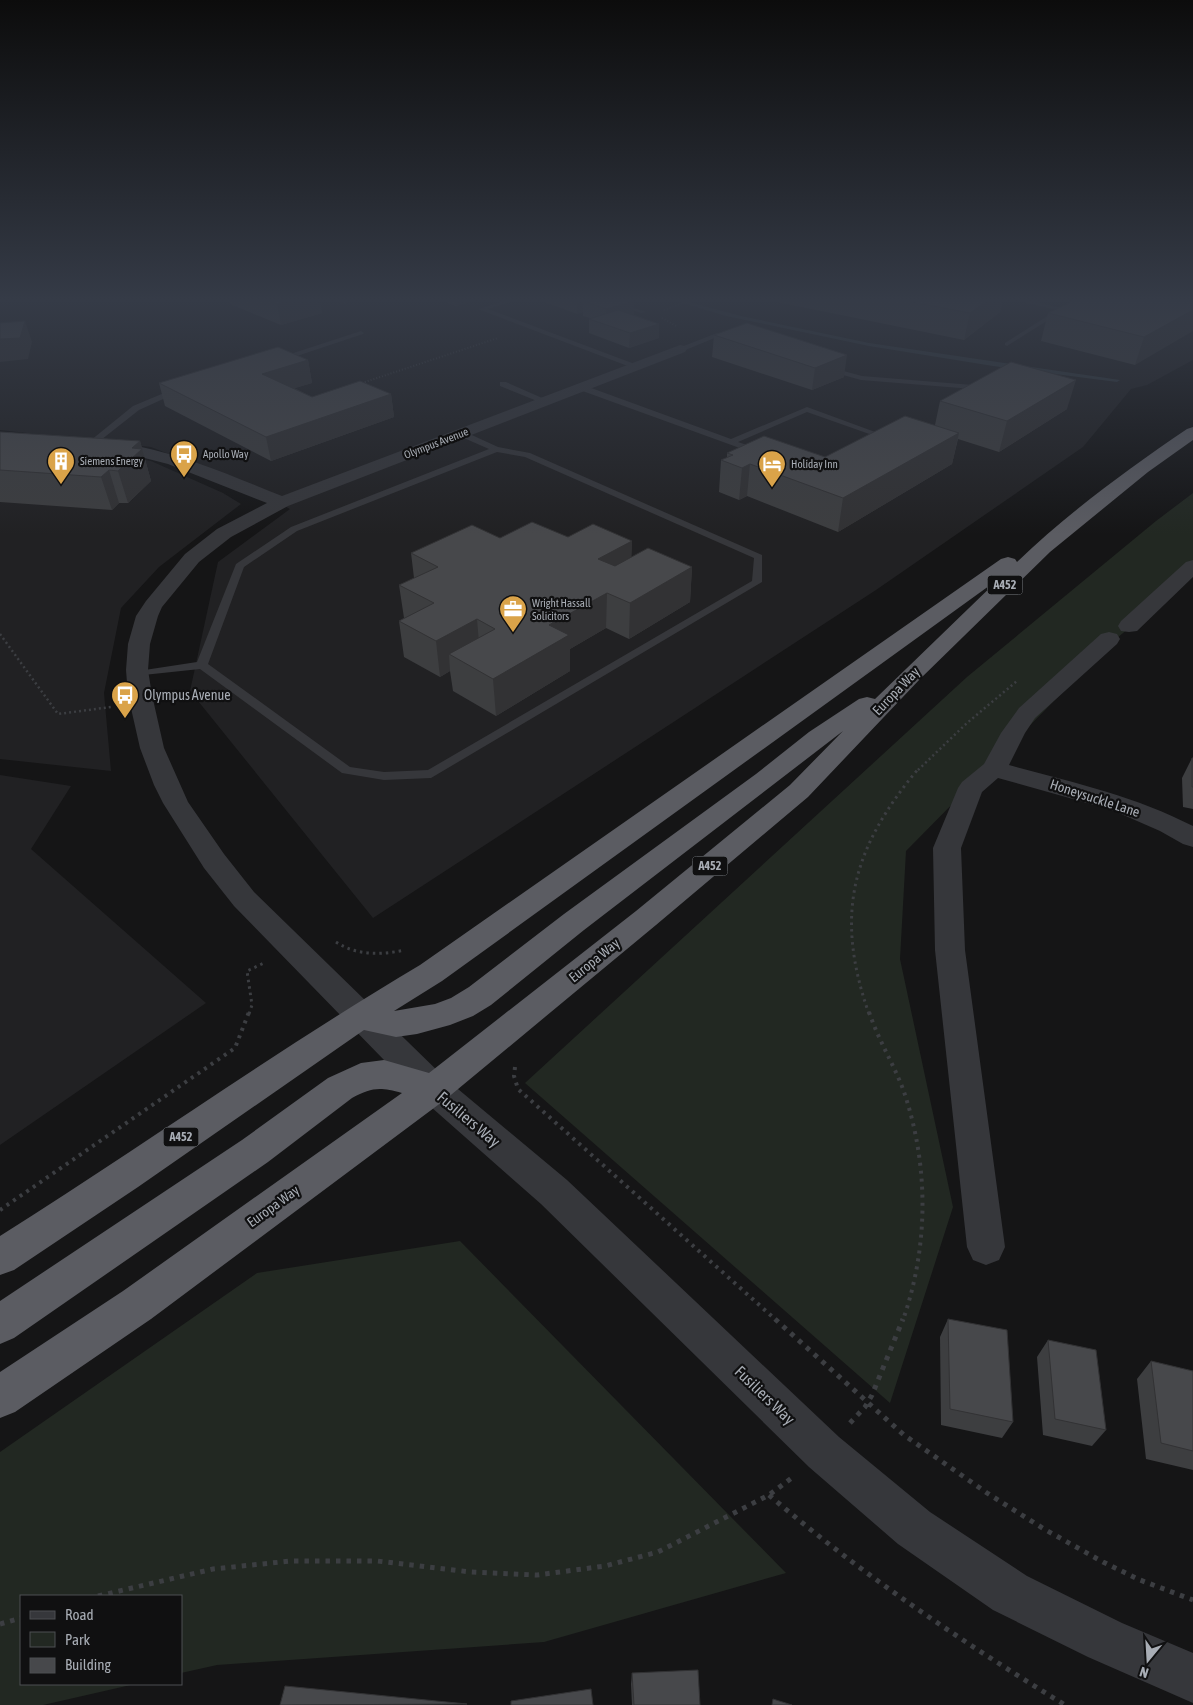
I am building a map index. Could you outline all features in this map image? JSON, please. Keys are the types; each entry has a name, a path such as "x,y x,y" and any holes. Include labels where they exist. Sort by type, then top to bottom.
{"highway":[{"name":"Europa Way","path":"0,1257 124,1176 360,1016 431,973 1193,432"},
{"name":"Europa Way","path":"0,1397 137,1305 434,1089 646,918 799,791 912,674 1043,548 1143,467"},
{"path":"360,1016 380,1022 396,1024 417,1021 439,1016 462,1007 480,996 574,922 765,780 818,737 912,674"},
{"path":"0,1324 256,1151 340,1088 362,1077 384,1074 434,1089"}],"street":[{"name":"Olympus Avenue","path":"386,1044 244,899 184,818 167,785 152,748 140,688 139,644 147,616 182,568 206,546 224,533 282,502 608,377"},
{"path":"71,444 137,450 175,459 282,502"},
{"path":"1129,626 1193,566"},
{"path":"986,1247 950,950 947,848 971,788 994,769 1027,713 1109,639"},
{"name":"Honeysuckle Lane","path":"994,769 1121,804 1169,825 1193,838"},
{"name":"Fusiliers Way","path":"386,1044 434,1089 554,1192 824,1452 914,1528 1010,1593 1105,1640 1193,1678"}],"lane":[{"path":"857,377 997,389"},
{"path":"503,384 545,401"},
{"path":"580,387 768,455"},
{"path":"89,445 136,408 186,388"},
{"path":"731,442 807,409 882,436 867,444"},
{"path":"202,665 346,770 384,776 431,774 756,582 759,557 527,455 496,449 460,434"},
{"path":"140,688 202,665 240,566 294,528 496,449"}],"path":[{"path":"358,385 383,377"},
{"path":"0,634 58,714 140,688"},
{"path":"333,939 338,944 354,951 374,954 410,949"},
{"path":"0,1210 235,1048 252,1005 248,971 272,958"},
{"path":"518,1058 514,1076 518,1089 904,1435 964,1479 1025,1518 1134,1577 1193,1600"},
{"path":"102,1595 213,1569 291,1561 377,1561 472,1572 537,1575 605,1566 658,1552 704,1530 769,1495 824,1452"},
{"path":"769,1495 816,1537 879,1585 1065,1705"},
{"path":"0,1624 20,1618"}],"shaded area":[{"path":"0,377 1163,377 1147,385 1131,389 1083,447 876,590 373,918 190,691 218,562 290,509 232,479 151,447 0,430"},
{"path":"0,445 77,448 151,461 223,493 241,504 159,567 121,608 104,693 111,771 0,759"},
{"path":"0,775 71,786 31,849 206,1003 0,1145"}],"green space":[{"path":"1193,493 1193,575 1111,643 906,851 900,959 953,1207 890,1403 525,1083 967,677 1156,521"},
{"path":"460,1241 786,1573 544,1642 217,1665 182,1673 182,1595 20,1595 20,1685 131,1685 43,1705 0,1705 0,1452 257,1273"}],"building":[{"path":"180,377 268,377 312,397 360,381 391,394 266,437 159,383"},
{"path":"984,377 1064,377 1076,380 1007,421 940,401"},
{"path":"905,416 959,433 843,498 750,464 742,468 721,460 733,455 727,453 764,436 825,457"},
{"path":"0,432 140,441 132,448 142,449 118,471 109,470 101,477 0,470"},
{"path":"532,522 568,537 593,524 632,541 598,559 615,566 648,548 692,567 630,603 607,593 549,625 569,635 493,679 449,654 495,629 477,619 436,641 399,621 434,603 399,585 438,567 411,553 472,525 500,538"},
{"path":"1193,758 1193,787 1192,787"},
{"path":"948,1319 1007,1330 1013,1422 950,1409"},
{"path":"1048,1340 1096,1350 1106,1430 1055,1419"},
{"path":"1151,1361 1193,1371 1193,1451 1161,1443"},
{"path":"698,1670 700,1705 634,1705 632,1673"},
{"path":"285,1686 467,1704 280,1705"},
{"path":"591,1689 593,1705 511,1705 511,1701"},
{"path":"773,1699 792,1705 772,1705"}],"waterway":[{"path":"1090,377 1117,380"}],"place":[{"name":"Apollo Way","path":"184,478"},
{"name":"Siemens Energy","path":"61,485"},
{"name":"Holiday Inn","path":"772,488"},
{"name":"Wright Hassall Solicitors","path":"513,633"},
{"name":"Olympus Avenue","path":"125,719"}]}
